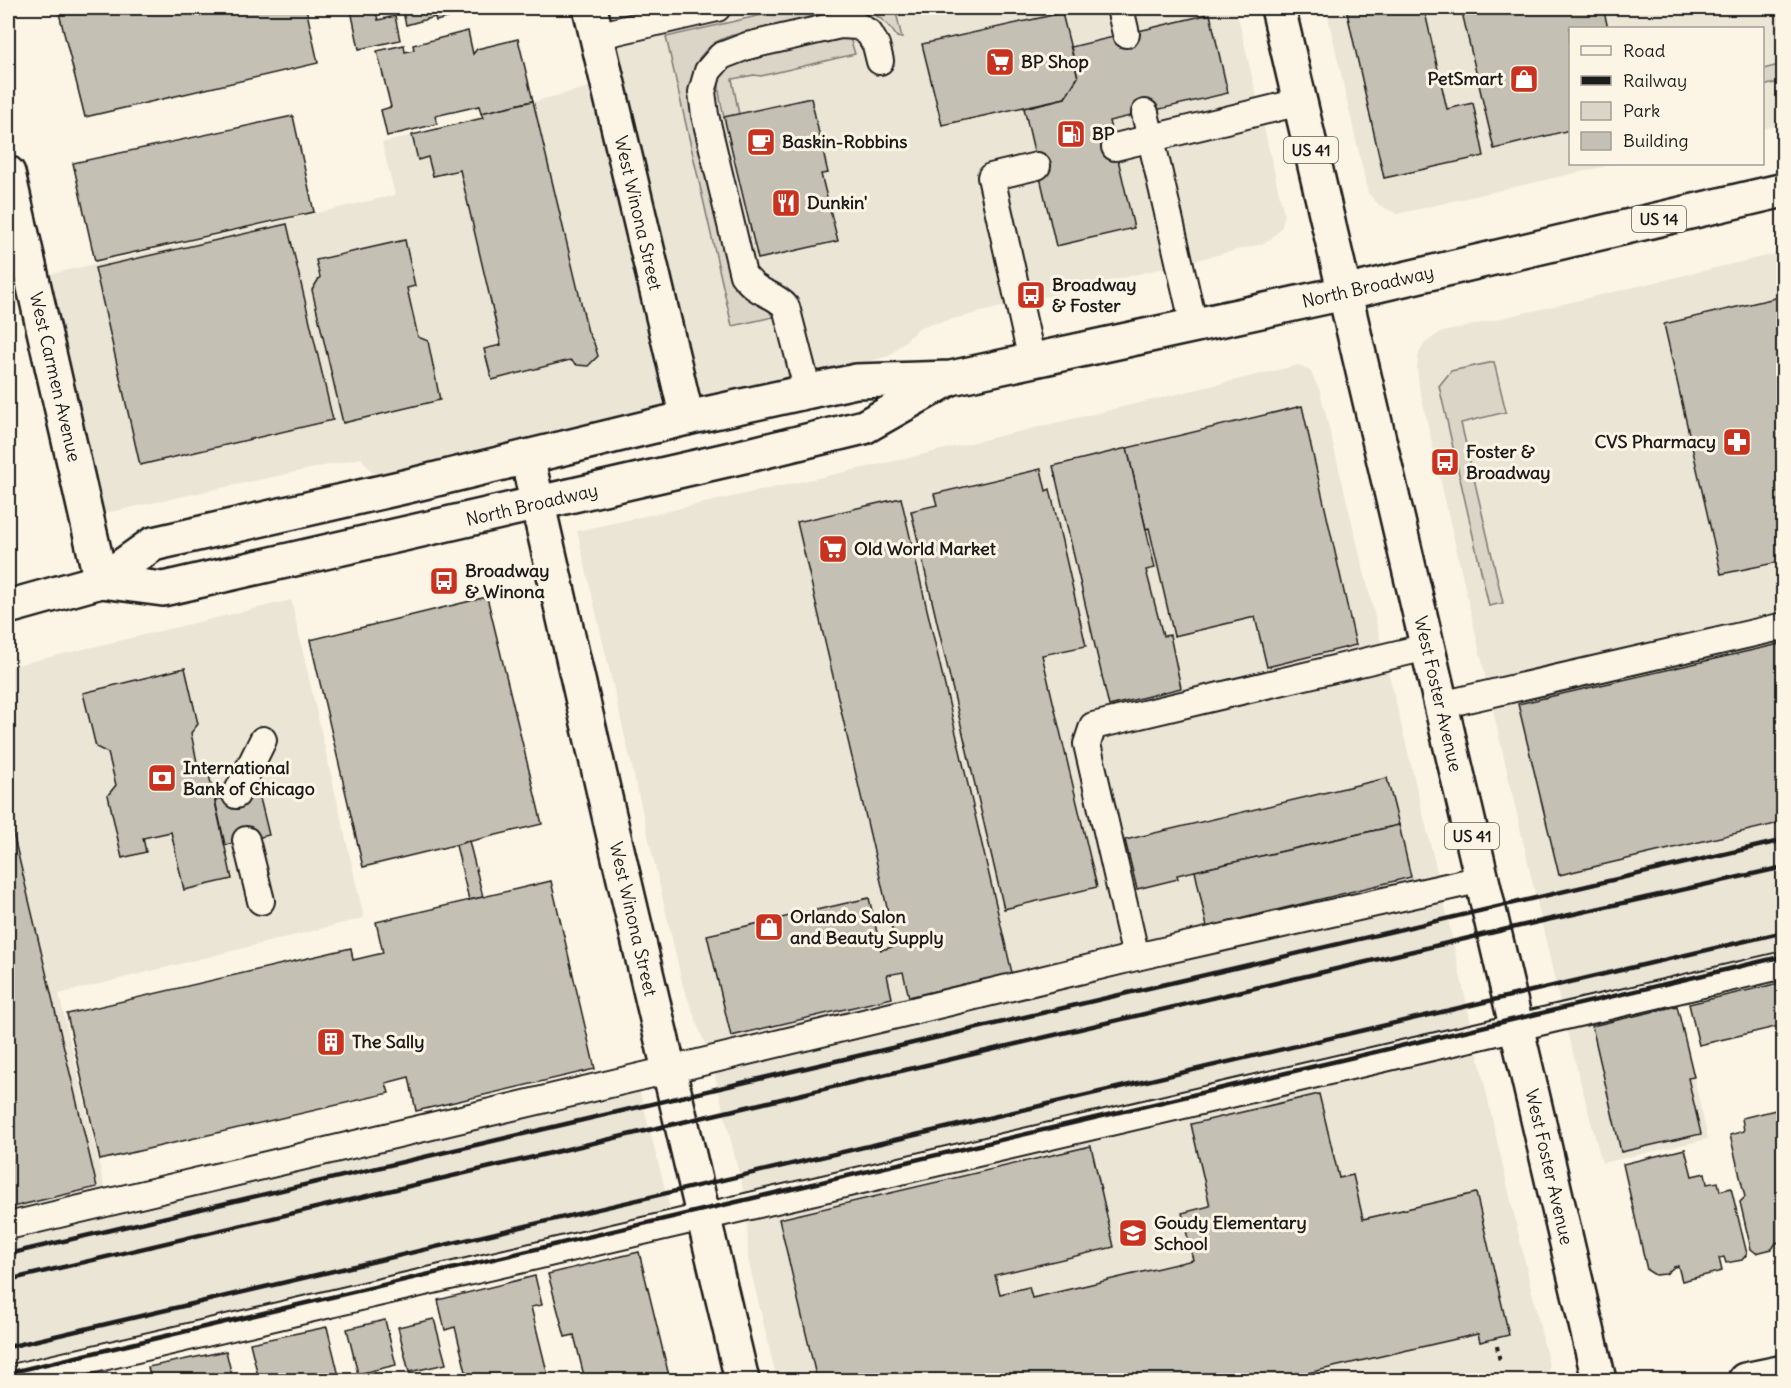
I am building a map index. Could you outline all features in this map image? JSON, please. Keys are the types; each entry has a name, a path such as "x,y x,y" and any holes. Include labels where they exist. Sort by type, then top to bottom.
{"main road":[{"name":"West Foster Avenue","path":"1278,8 1599,1380"},
{"name":"West Winona Street","path":"593,22 687,418"},
{"name":"West Carmen Avenue","path":"8,173 101,581"},
{"name":"North Broadway","path":"8,607 101,581 153,544 408,486 687,418 856,381 951,378 1194,326 1784,190"},
{"name":"North Broadway","path":"101,581 163,590 757,453 864,427 951,378"},
{"name":"West Winona Street","path":"528,457 537,504 742,1380"},
{"path":"1746,1380 1784,1372"}],"lane":[{"path":"593,22 717,8"},
{"path":"1120,8 1126,34"},
{"path":"808,392 786,307 773,295 754,287 743,275 705,115 702,92 708,71 721,56 747,46 840,25 858,26 869,33 876,45 880,62"},
{"path":"1115,147 1300,102"},
{"path":"1144,113 1194,326"},
{"path":"1032,361 991,177 1037,166"},
{"path":"1441,705 1784,626"},
{"path":"1136,957 1087,744 1094,726 1427,646"},
{"path":"236,795 262,740"},
{"path":"246,840 261,901"},
{"path":"8,1226 1136,957 1482,879"},
{"path":"8,1379 1784,965"}],"path":[{"path":"1497,1346 1500,1362"}],"shaded area":[{"path":"737,8 1236,8 1284,214 1282,227 1271,239 1262,244 920,327 889,356 743,396 386,476 372,472 361,458 82,518 29,279 395,195 382,143 600,84 590,43"},
{"path":"1326,8 1783,8 1783,124 1764,129 1764,27 1569,27 1569,165 1611,165 1397,214 1379,205 1368,193"},
{"path":"1783,252 1783,965 1674,991 1708,1139 1602,1163 1563,1016 1419,386 1417,368 1419,353 1424,344 1439,333"},
{"path":"1299,365 1310,371 1320,391 1441,888 1549,1366 1547,1379 777,1380 748,1259 747,1206 711,1060 683,986 577,531 895,461"},
{"path":"291,600 364,918 59,994 108,1202 636,1077 674,1224 8,1379 8,667"}],"green space":[{"path":"792,8 855,8 729,36 716,42 699,58 692,81 692,92 766,306 773,317 732,326 666,37"},
{"path":"855,8 895,8 902,38 897,37 879,18"},
{"path":"847,36 850,38 855,54 761,76 732,79 739,114 724,117 719,85 720,78 729,66 738,61"},
{"path":"1783,64 1783,81 1764,86 1764,69"},
{"path":"1494,362 1506,412 1461,423 1503,603 1489,606 1439,386 1451,371"}],"building":[{"path":"306,8 318,63 85,117 58,9"},
{"path":"375,8 378,20 395,16 400,40 359,49 351,10"},
{"path":"402,8 467,8 468,12 436,21 435,17 406,25"},
{"path":"1346,8 1424,8 1447,109 1473,103 1484,156 1384,178"},
{"name":"PetSmart","path":"1461,8 1603,8 1608,27 1569,27 1569,130 1494,149"},
{"name":"BP Shop","path":"1062,13 1078,77 1065,98 942,125 922,44"},
{"name":"BP","path":"1210,14 1228,93 1109,121 1134,228 1056,246 1024,108 1065,98 1078,77 1071,47"},
{"path":"468,31 473,54 477,49 518,39 533,101 481,113 479,106 435,116 437,124 387,136 381,110 391,107 377,51 404,45 405,52 414,50 413,45"},
{"name":"Dunkin'","path":"811,98 828,173 821,174 838,241 758,259 724,117"},
{"path":"533,101 588,332 598,356 588,366 577,365 570,360 492,380 484,349 501,345 460,170 433,176 428,157 418,160 412,135 483,118 481,113"},
{"path":"293,116 314,212 95,261 73,163"},
{"path":"287,224 333,420 140,465 95,268"},
{"path":"405,240 415,286 407,288 418,337 428,341 440,400 343,423 312,290 320,277 316,260"},
{"name":"CVS Pharmacy","path":"1784,296 1784,561 1721,574 1664,324"},
{"path":"1302,406 1356,645 1267,667 1255,617 1174,636 1149,528 1146,529 1127,448"},
{"path":"1127,448 1155,568 1146,570 1163,636 1170,635 1181,688 1109,706 1053,466"},
{"path":"1041,469 1046,491 1050,489 1086,646 1042,655 1097,887 1004,909 911,511 937,505 934,494"},
{"path":"901,498 1012,973 909,997 903,972 887,975 892,998 731,1036 707,935 869,898 881,950 896,946 797,522"},
{"path":"487,597 542,824 363,867 310,640"},
{"path":"1784,643 1784,822 1559,875 1518,704"},
{"name":"International Bank of Chicago","path":"185,668 198,724 191,733 198,767 208,770 232,879 184,890 171,832 143,838 146,852 122,858 108,795 116,785 108,753 96,747 83,693"},
{"path":"1387,778 1399,825 1177,875 1178,879 1137,889 1125,840"},
{"path":"258,790 269,835 225,845 215,800"},
{"path":"8,812 97,1187 8,1208"},
{"path":"1399,825 1411,877 1207,927 1195,871"},
{"path":"469,841 483,897 469,900 456,845"},
{"name":"The Sally","path":"551,881 595,1069 416,1111 409,1077 386,1083 389,1093 100,1160 67,1014 351,948 353,960 383,953 376,922"},
{"path":"1784,982 1784,1025 1699,1045 1689,1004"},
{"path":"1677,1006 1694,1077 1688,1078 1701,1134 1621,1152 1592,1026"},
{"name":"Goudy Elementary School","path":"1319,1094 1339,1178 1353,1175 1363,1219 1476,1193 1509,1335 1480,1342 1478,1334 1277,1380 817,1380 779,1219 1091,1146 1114,1247 995,1275 1000,1294 1029,1287 1032,1298 1193,1260 1182,1213 1210,1206 1191,1124"},
{"path":"1784,1108 1784,1241 1776,1243 1772,1249 1756,1253 1751,1249 1740,1202 1745,1197 1730,1135 1744,1131 1742,1118"},
{"path":"1685,1149 1692,1176 1705,1173 1707,1184 1718,1182 1720,1191 1731,1188 1747,1254 1742,1260 1726,1263 1724,1257 1719,1258 1722,1271 1682,1281 1678,1266 1666,1274 1655,1275 1647,1270 1623,1164"},
{"path":"639,1252 670,1380 585,1380 574,1335 565,1337 548,1274"},
{"path":"535,1276 542,1305 531,1307 549,1380 468,1380 455,1327 445,1330 438,1300"},
{"path":"434,1319 446,1364 409,1372 398,1327"},
{"path":"385,1320 396,1365 358,1374 347,1329"},
{"path":"327,1327 340,1380 259,1380 250,1343"},
{"path":"226,1351 233,1380 151,1380 148,1367"},
{"path":"133,1373 135,1380 99,1380"}],"railway":[{"path":"8,1254 1784,840"},
{"path":"8,1280 1520,926 1784,867"},
{"path":"8,1347 1784,932"},
{"path":"8,1373 1784,956"}],"place":[{"name":"BP Shop","path":"1000,62"},
{"name":"PetSmart","path":"1524,79"},
{"name":"BP","path":"1071,134"},
{"name":"Baskin-Robbins","path":"761,142"},
{"name":"Dunkin'","path":"786,203"},
{"name":"Broadway & Foster","path":"1031,295"},
{"name":"CVS Pharmacy","path":"1737,442"},
{"name":"Foster & Broadway","path":"1445,462"},
{"name":"Old World Market","path":"833,549"},
{"name":"Broadway & Winona","path":"444,581"},
{"name":"International Bank of Chicago","path":"162,778"},
{"name":"Orlando Salon and Beauty Supply","path":"769,927"},
{"name":"The Sally","path":"331,1042"},
{"name":"Goudy Elementary School","path":"1133,1233"}]}
